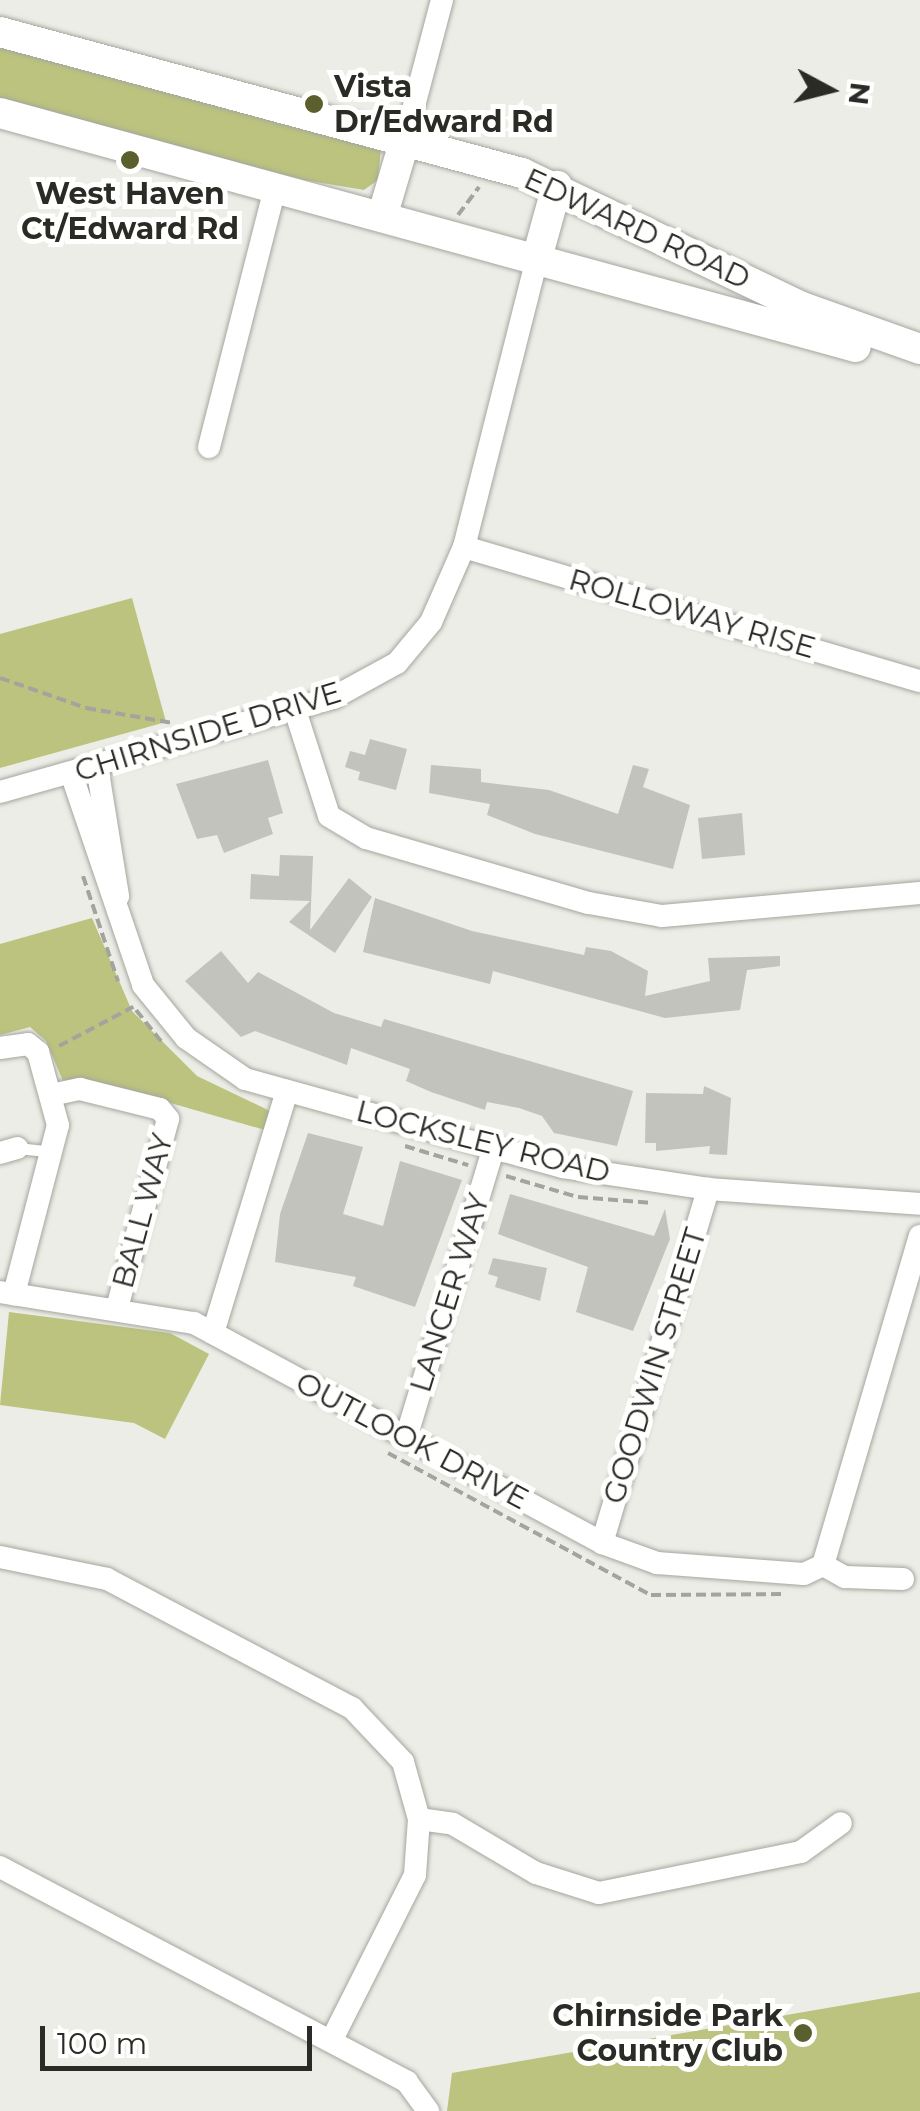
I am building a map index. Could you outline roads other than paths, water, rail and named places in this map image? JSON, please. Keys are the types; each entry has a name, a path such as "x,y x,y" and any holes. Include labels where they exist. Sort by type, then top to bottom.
{"main road":[{"name":"EDWARD ROAD","path":"0,32 405,140 556,186 799,306 920,350"},
{"name":"EDWARD ROAD","path":"0,113 920,366"},
{"path":"382,217 405,140"},
{"path":"537,258 556,186"}],"street":[{"path":"405,140 442,0"},
{"path":"209,448 275,188"},
{"name":"CHIRNSIDE DRIVE","path":"0,792 295,710 396,663 440,608 464,548 537,258"},
{"name":"ROLLOWAY RISE","path":"464,548 920,681"},
{"path":"295,710 329,816 366,838 622,912 662,916 920,893"},
{"name":"LOCKSLEY ROAD","path":"97,766 115,848 120,934"},
{"name":"LOCKSLEY ROAD","path":"71,774 120,934 144,986 186,1038 245,1079 490,1159 705,1198 920,1204"},
{"path":"0,1048 28,1044 38,1052 52,1095 54,1152 7,1293"},
{"name":"BALL WAY","path":"52,1095 80,1089 160,1109 168,1118 117,1308"},
{"path":"213,1334 287,1091"},
{"name":"LANCER WAY","path":"406,1438 490,1159"},
{"name":"GOODWIN STREET","path":"602,1542 705,1198"},
{"path":"823,1566 920,1236"},
{"name":"OUTLOOK DRIVE","path":"7,1293 168,1315 213,1334 602,1542 694,1572 804,1574 823,1566 845,1577 903,1579"},
{"path":"0,1557 108,1579 352,1708 402,1762 419,1819 415,1875 332,2039"},
{"path":"419,1819 452,1824 536,1872 598,1892 801,1852 842,1822"},
{"path":"0,1867 332,2039 407,2082 427,2106"}],"lane":[{"path":"9,1151 54,1152"}],"place":[{"name":"Vista Dr/Edward Rd","path":"314,104"},
{"name":"West Haven Ct/Edward Rd","path":"130,160"},
{"name":"Chirnside Park Country Club","path":"803,2033"}]}
